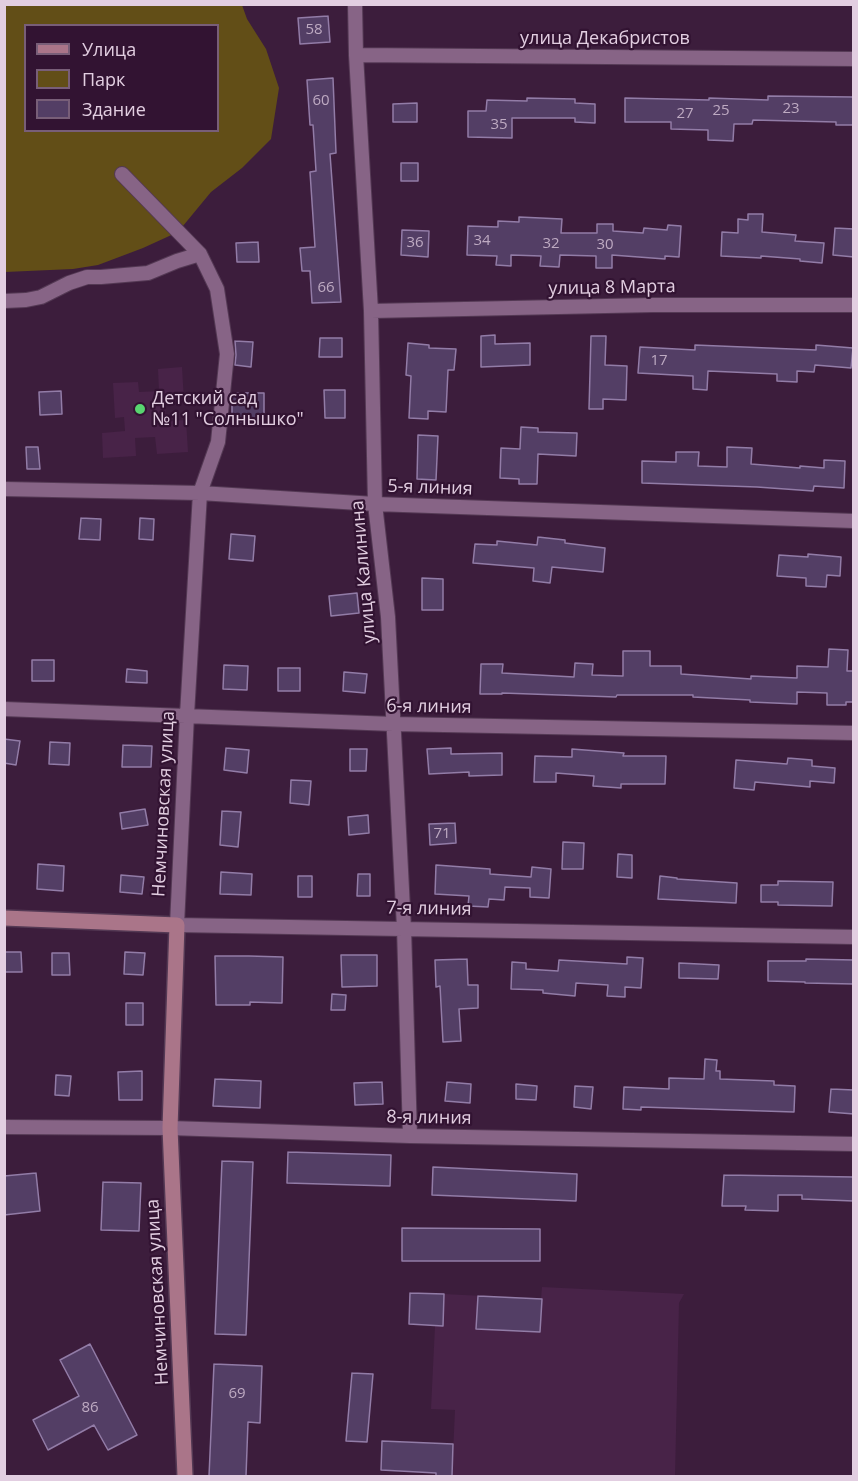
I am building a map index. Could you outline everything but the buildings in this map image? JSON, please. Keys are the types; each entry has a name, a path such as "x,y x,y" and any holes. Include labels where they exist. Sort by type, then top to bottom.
{"main road":[{"name":"7-я линия","path":"4,918 177,925"},
{"name":"Немчиновская улица","path":"177,925 170,1128 186,1476"}],"street":[{"name":"улица Калинина","path":"355,4 371,311 375,504 388,617 404,928 410,1136"},
{"name":"улица Декабристов","path":"356,55 854,59"},
{"name":"Немчиновская улица","path":"122,174 200,254 217,289 227,354 218,442 200,493 177,925"},
{"path":"4,301 41,297 87,277 148,273 200,254"},
{"name":"улица 8 Марта","path":"371,311 652,305 854,305"},
{"name":"5-я линия","path":"4,489 200,493 375,504 854,521"},
{"name":"6-я линия","path":"4,709 393,724 854,733"},
{"name":"7-я линия","path":"177,925 854,937"},
{"name":"8-я линия","path":"4,1127 170,1128 410,1136 854,1144"}],"shaded area":[{"name":"Детский сад №11 \"Солнышко\"","path":"182,367 184,401 165,402 166,421 186,420 188,452 157,454 155,437 135,438 136,456 103,458 102,433 125,431 124,417 115,418 113,383 138,382 139,392 159,391 158,369"},
{"path":"542,1287 684,1294 679,1303 675,1476 452,1476 455,1410 431,1409 435,1326 443,1326 444,1294 541,1299"}],"green space":[{"path":"4,5 242,5 247,19 266,49 279,88 271,139 242,168 211,192 178,232 98,265 73,269 5,272"}],"place":[{"name":"Детский сад №11 \"Солнышко\"","path":"140,409"}]}
